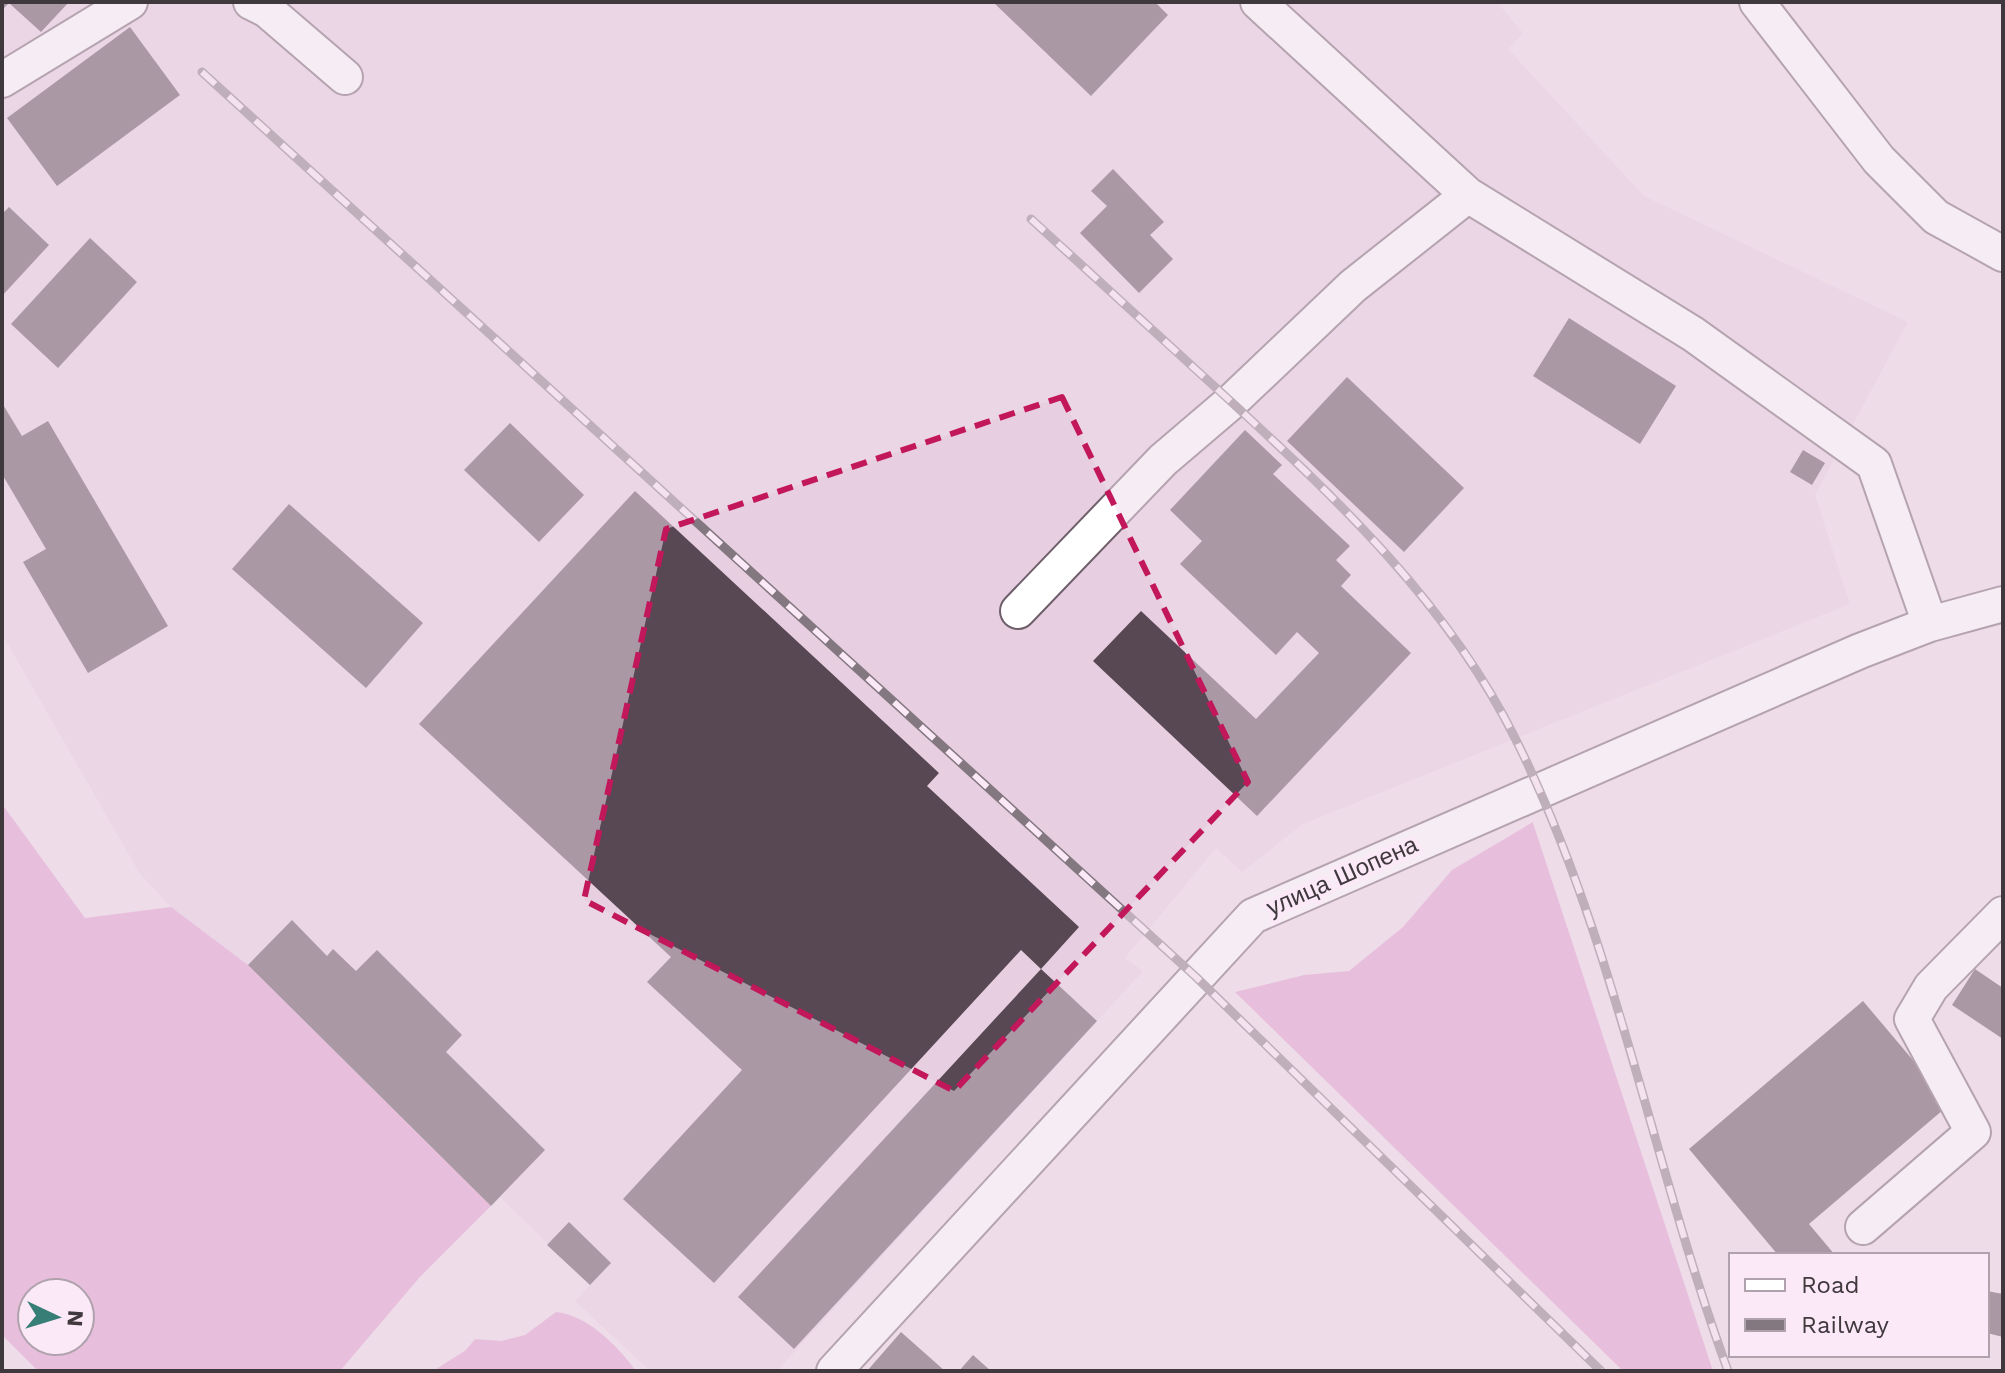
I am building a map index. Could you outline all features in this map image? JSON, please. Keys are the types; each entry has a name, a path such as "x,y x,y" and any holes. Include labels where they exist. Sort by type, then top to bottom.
{"street":[{"path":"2,80 130,2"},
{"path":"251,2 267,10 345,77"},
{"path":"1258,2 1468,195 1693,334 1874,464 1930,624"},
{"path":"1757,2 1879,160 1936,217 2003,254"},
{"path":"1018,611 1163,460 1231,402 1353,286 1468,195"},
{"name":"улица Шопена","path":"834,1371 1253,916 1538,789 1930,624 2003,604"},
{"path":"1863,1227 1973,1132 1912,1019 1931,987 2003,914"}],"highlighted area":[{"path":"1062,397 1248,782 954,1091 584,900 666,529"}],"shaded area":[{"path":"2,2 1497,2 1523,33 1508,49 1644,196 1908,322 1815,495 1850,604 1303,824 1242,872 1216,848 1125,958 1143,971 777,1371 650,1371 575,1301 590,1285 500,1197 491,1206 248,965 171,907 140,874 2,634"},
{"path":"2,804 85,918 171,907 248,965 491,1206 419,1278 340,1371 38,1371 24,1357 96,1357 96,1277 16,1277 16,1349 2,1335"},
{"path":"1533,822 1713,1371 1623,1371 1235,992 1304,975 1349,971 1403,927 1452,870"},
{"path":"556,1312 590,1325 621,1352 636,1371 433,1371 466,1350 475,1339 501,1341 525,1335"}],"building":[{"path":"2,2 69,2 41,32 9,3 2,10"},
{"path":"993,2 1155,2 1168,15 1091,96"},
{"path":"130,27 180,95 57,186 7,118"},
{"path":"1113,169 1164,222 1150,235 1173,259 1139,293 1080,233 1107,206 1091,191"},
{"path":"9,207 49,245 2,296 2,214"},
{"path":"90,238 137,282 58,368 11,324"},
{"path":"1569,318 1676,386 1640,444 1533,376"},
{"path":"1347,377 1464,488 1404,552 1287,441"},
{"path":"2,403 22,436 48,421 168,626 88,673 23,562 46,549 2,474"},
{"path":"510,423 584,495 539,542 464,470"},
{"path":"1245,430 1282,465 1273,474 1350,546 1336,560 1351,575 1341,586 1411,653 1257,816 1093,661 1141,611 1256,719 1319,653 1297,632 1276,655 1180,564 1202,541 1170,510"},
{"path":"1803,450 1825,463 1812,485 1790,472"},
{"path":"635,491 939,773 927,786 1079,927 1041,969 1021,950 714,1283 623,1199 742,1070 647,982 671,957 419,724"},
{"path":"289,504 423,623 366,688 232,569"},
{"path":"292,920 327,956 333,949 356,971 377,950 462,1035 446,1052 545,1150 491,1206 248,965"},
{"path":"1041,969 1097,1021 794,1349 738,1297"},
{"path":"1975,969 2003,988 2003,1039 1952,1005"},
{"path":"1863,1001 1950,1104 1809,1224 1833,1253 1776,1253 1689,1149"},
{"path":"569,1222 611,1263 590,1285 547,1245"},
{"path":"1989,1291 2003,1294 2003,1337 1989,1334"},
{"path":"901,1332 945,1371 867,1371"},
{"path":"973,1355 991,1371 959,1371"}],"railway":[{"path":"202,72 1196,977 1601,1371"},
{"path":"1031,219 1267,435 1348,514 1424,598 1489,690 1516,740 1580,893 1607,972 1677,1213 1728,1371"}]}
